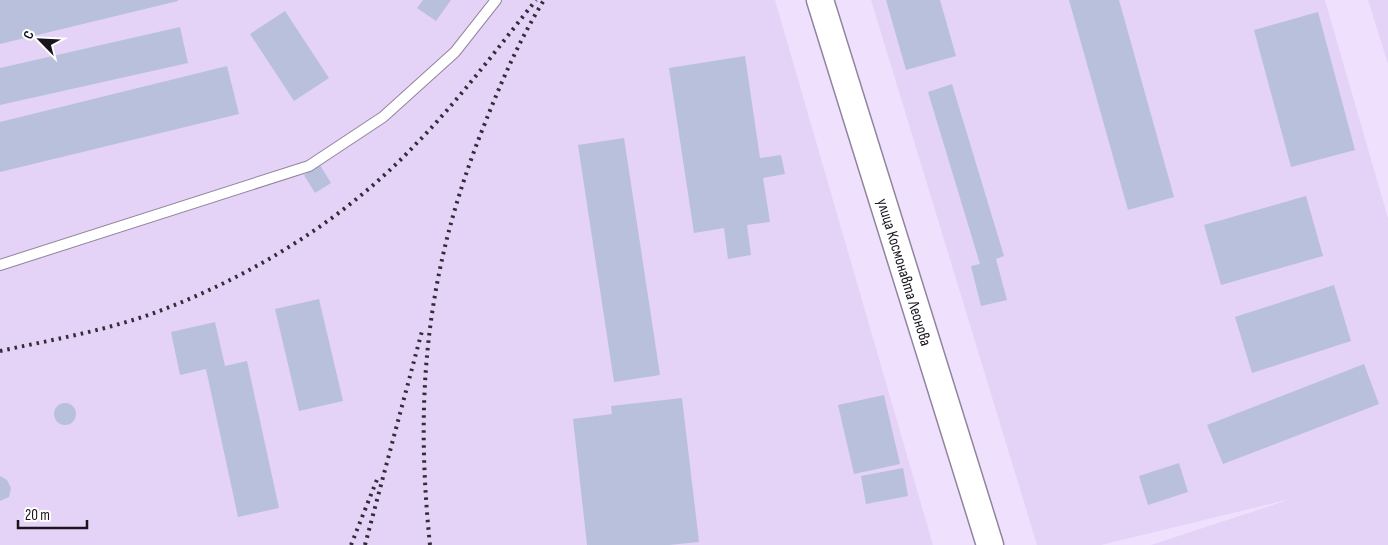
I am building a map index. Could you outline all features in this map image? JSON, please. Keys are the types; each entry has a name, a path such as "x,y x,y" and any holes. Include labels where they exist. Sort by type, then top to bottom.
{"street":[{"name":"улица Космонавта Леонова","path":"820,0 990,545"}],"lane":[{"path":"0,265 309,166 383,117 455,52 496,0"}],"shaded area":[{"path":"0,0 775,0 933,545 0,545"},
{"path":"871,0 1325,0 1388,218 1388,545 1151,545 1291,499 1101,545 1037,545"},
{"path":"1368,0 1388,0 1388,64"}],"building":[{"path":"0,0 178,0 178,1 0,44"},
{"path":"423,0 451,0 436,21 417,8"},
{"path":"886,0 940,0 956,56 906,70"},
{"path":"1069,0 1119,0 1174,197 1128,210"},
{"path":"285,11 329,78 294,101 250,34"},
{"path":"1318,12 1355,150 1291,167 1254,30"},
{"path":"180,27 188,63 0,105 0,68"},
{"path":"745,56 760,158 781,155 785,174 763,178 770,222 747,225 751,255 728,259 724,228 694,233 669,68"},
{"path":"227,66 239,114 0,172 0,122"},
{"path":"952,84 1004,256 996,259 1007,300 981,306 971,266 980,264 928,92"},
{"path":"624,138 660,375 614,382 578,145"},
{"path":"320,165 331,183 315,193 304,175"},
{"path":"1306,196 1323,256 1221,285 1204,225"},
{"path":"1334,285 1351,341 1252,373 1235,317"},
{"path":"319,299 343,401 299,411 275,309"},
{"path":"215,322 225,366 247,361 279,508 238,517 206,369 180,375 171,332"},
{"path":"1364,364 1379,404 1223,464 1207,425"},
{"path":"884,395 900,464 854,474 838,405"},
{"path":"682,398 699,542 669,545 587,545 573,419 612,414 611,406"},
{"path":"65,403 73,406 76,414 73,422 65,425 57,422 54,414 57,406"},
{"path":"1179,463 1188,492 1148,505 1139,476"},
{"path":"903,468 908,496 866,504 861,476"},
{"path":"0,476 7,480 11,488 9,497 0,501"}],"railway":[{"path":"0,351 97,330 154,313 226,282 294,244 358,198 415,145 462,92 536,0"},
{"path":"430,545 425,489 425,382 430,330 438,279 465,176 485,123 512,60 544,0"},
{"path":"365,545 422,331"},
{"path":"351,545 378,477"}]}
